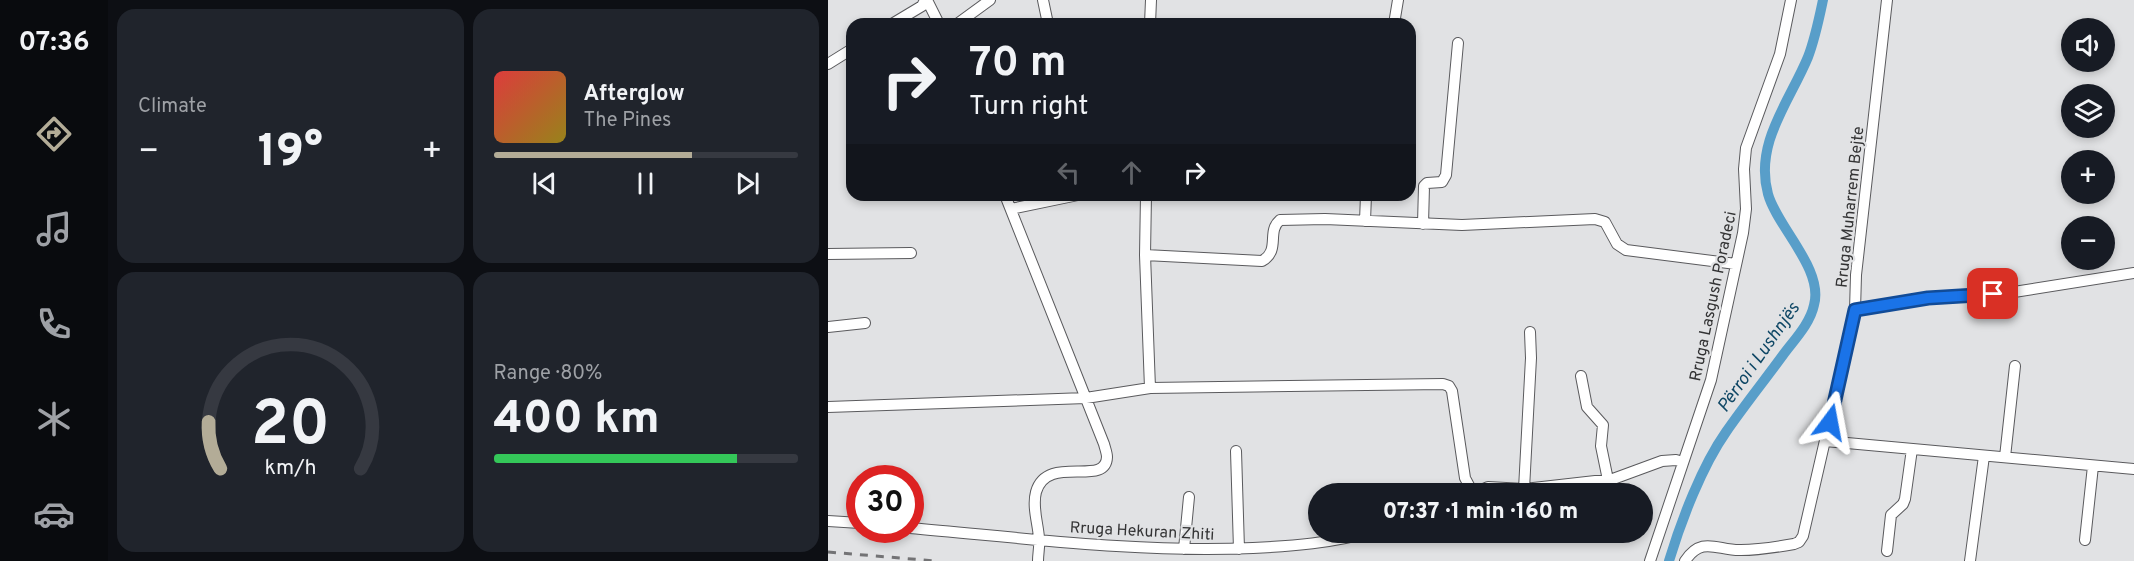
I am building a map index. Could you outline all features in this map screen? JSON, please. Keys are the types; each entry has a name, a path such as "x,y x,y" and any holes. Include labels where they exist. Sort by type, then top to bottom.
{"street":[{"path":"965,18 990,0"},
{"path":"1043,0 1047,18"},
{"path":"1150,18 1151,0"},
{"path":"1395,18 1398,0"},
{"name":"Rruga Lasgush Poradeci","path":"1650,561 1711,380 1745,221 1746,148 1780,54 1791,0"},
{"name":"Rruga Muharrem Bejte","path":"1685,561 1696,549 1704,546 1743,550 1794,544 1799,542 1803,536 1855,310 1856,275 1887,0"},
{"path":"902,18 928,2 937,18"},
{"path":"1423,224 1424,186 1427,183 1443,182 1446,175 1458,43"},
{"path":"828,63 846,52"},
{"path":"1008,201 1062,335 1104,444 1107,459 1103,468 1095,472 1055,472 1042,481 1036,492 1035,508 1039,539 1038,561"},
{"path":"1011,209 1049,201"},
{"path":"1146,201 1145,255 1150,388"},
{"path":"1365,221 1366,201"},
{"path":"1145,255 1262,261 1272,251 1276,223 1280,220 1325,219 1423,224 1534,223 1595,219 1605,222 1617,244 1626,250 1736,264"},
{"path":"828,254 911,253"},
{"path":"1855,310 1928,298 2014,292 2134,273"},
{"path":"828,327 865,323"},
{"path":"1524,483 1530,387 1530,332"},
{"path":"2005,456 2015,366"},
{"path":"1581,376 1587,407 1603,425 1601,446 1608,480"},
{"path":"828,407 1086,398 1150,388 1443,384 1449,386 1452,391 1467,483"},
{"path":"1825,441 2134,469"},
{"path":"1887,551 1891,515 1904,503 1912,449"},
{"path":"1236,451 1239,549"},
{"path":"1970,561 1984,456"},
{"path":"1580,483 1608,480 1662,461 1683,462"},
{"path":"2085,540 2093,466"},
{"path":"1184,549 1189,496"},
{"path":"828,521 846,522"},
{"name":"Rruga Hekuran Zhiti","path":"924,529 1119,548 1239,549 1315,543"}],"waterway":[{"name":"Përroi i Lushnjës","path":"1669,561 1693,494 1717,446 1801,331 1814,305 1815,291 1812,277 1798,248 1773,207 1765,175 1770,140 1808,57 1823,0"}],"railway":[{"path":"828,552 936,561"}],"route":[{"path":"1830,422 1855,310 1928,298 1993,294"}]}
